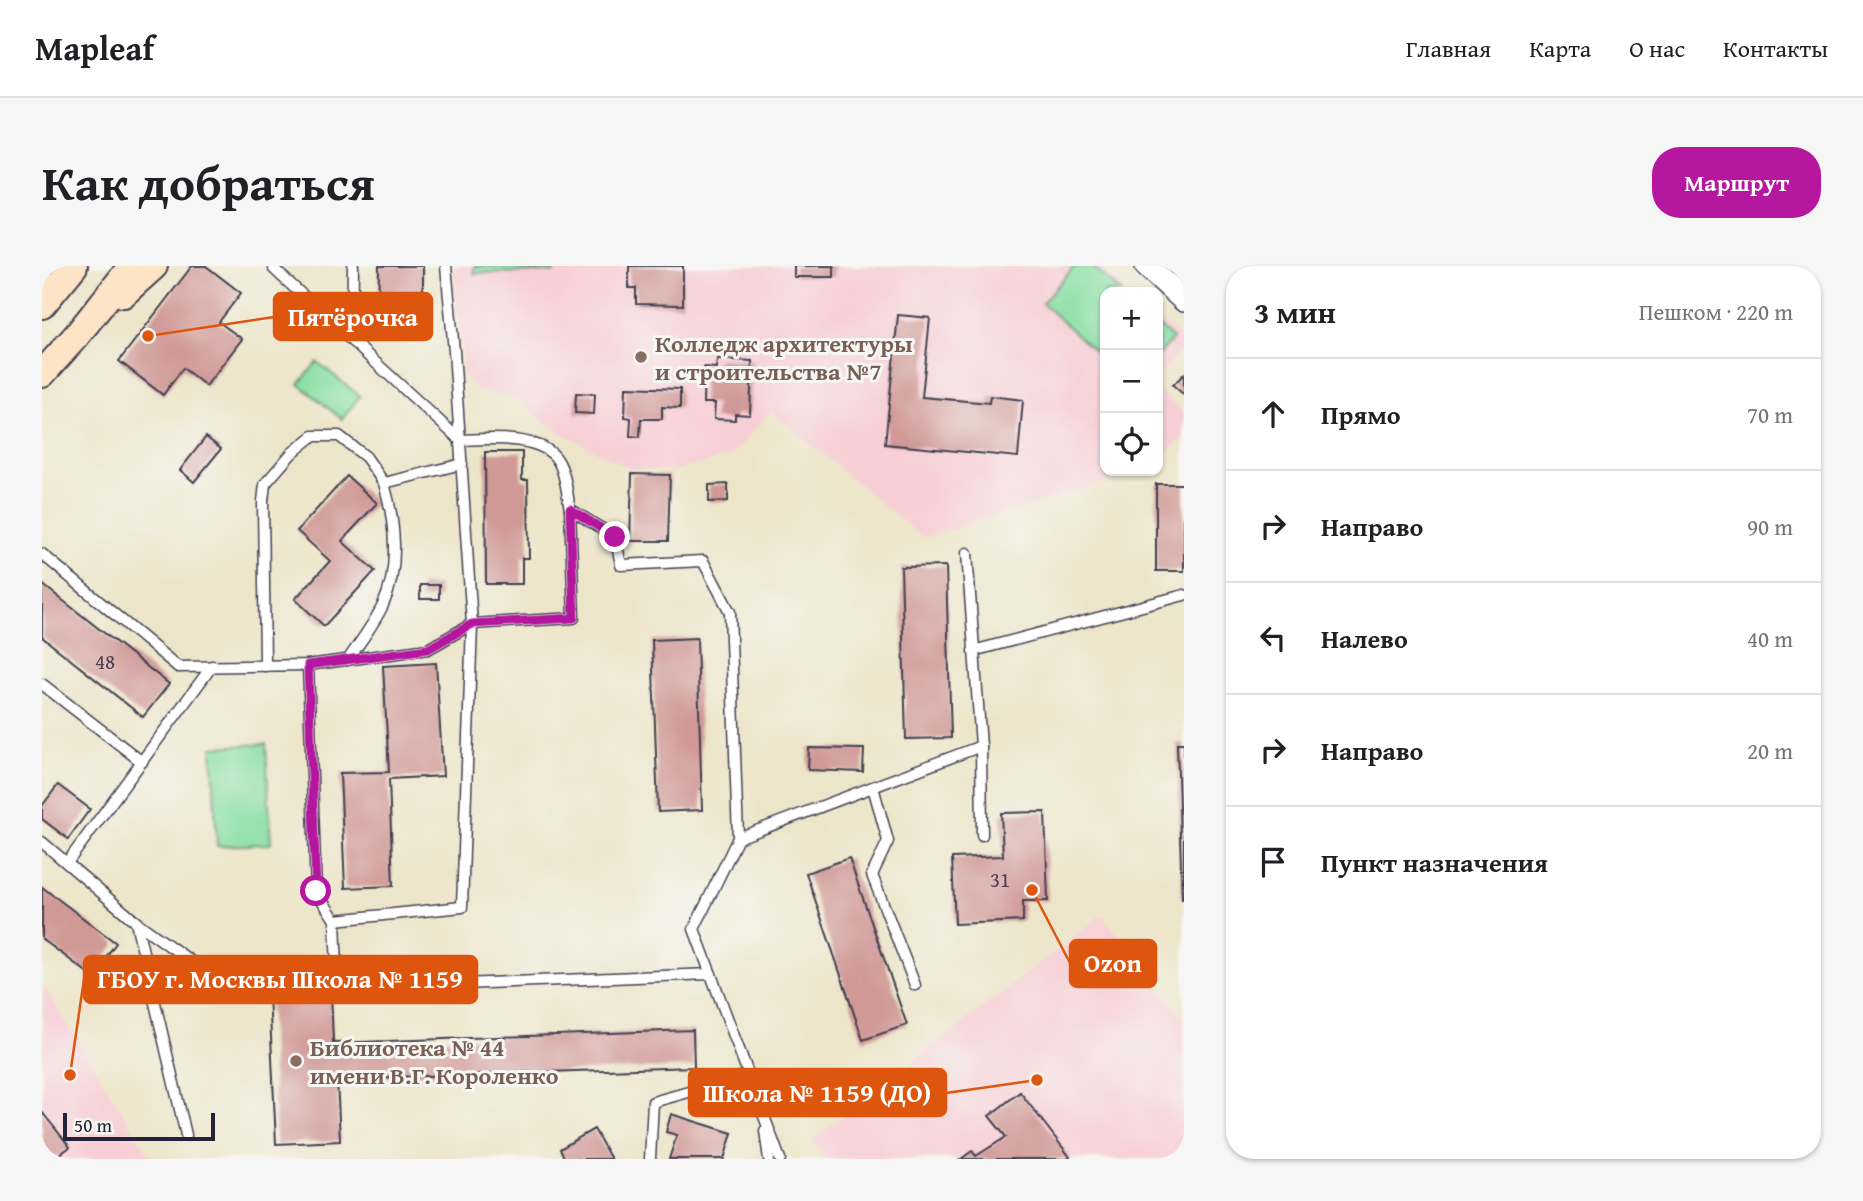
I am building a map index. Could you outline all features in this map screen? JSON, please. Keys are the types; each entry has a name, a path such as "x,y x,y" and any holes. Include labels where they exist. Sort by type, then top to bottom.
{"main road":[{"path":"42,286 55,266"},
{"path":"42,305 74,266"},
{"path":"42,374 132,266"},
{"path":"77,335 154,266"}],"street":[{"path":"1147,266 1184,300"}],"lane":[{"path":"352,341 353,266"},
{"path":"335,920 462,907 472,624 446,266"},
{"path":"42,554 178,667 308,665 428,649 472,624 574,618 570,509 558,461 548,450 510,439 460,440 274,269"},
{"path":"265,666 265,484 292,453 313,436 339,436 366,457 384,483 390,503 394,542 391,576 383,604 348,660"},
{"path":"384,483 462,464"},
{"path":"570,509 615,537 621,565 703,561 730,612 738,838 694,929 780,1159"},
{"path":"967,553 981,746 982,835"},
{"path":"973,651 1184,595"},
{"path":"308,665 316,891 335,920 338,989 711,975"},
{"path":"67,863 212,666"},
{"path":"42,684 142,762"},
{"path":"738,838 981,746"},
{"path":"873,787 888,841 873,875 915,985"},
{"path":"42,842 136,922 210,975"},
{"path":"136,922 186,1135"},
{"path":"240,973 337,970"},
{"path":"650,1159 653,1102 749,1075"},
{"path":"762,1110 769,1159"}],"shaded area":[{"path":"454,266 1098,266 1123,287 1100,287 1100,476 1127,476 926,537 919,535 771,411 732,455 676,471 630,469 551,427 516,398 476,390 462,373 462,340 455,302"},
{"path":"1163,322 1184,341 1184,347 1163,370"},
{"path":"1163,394 1184,413 1184,436 1163,456"},
{"path":"1102,915 1184,1019 1184,1145 1166,1159 827,1159 812,1140"},
{"path":"42,987 46,990 152,1159 42,1159"}],"green space":[{"path":"474,266 554,266 554,272 474,273"},
{"path":"1075,266 1092,266 1115,287 1100,287 1100,356 1042,303"},
{"path":"1163,330 1173,339 1163,350"},
{"path":"317,362 360,396 342,419 299,384"},
{"path":"266,744 271,844 217,846 212,747"}],"building":[{"path":"192,266 206,266 241,293 219,322 242,339 206,386 183,368 163,395 119,361"},
{"path":"379,266 423,266 423,295 416,295 416,325 378,324"},
{"path":"629,266 683,266 683,305 636,304 636,288 629,288"},
{"path":"794,266 834,266 834,277 794,277"},
{"path":"898,315 930,318 922,397 989,403 990,396 1023,400 1018,457 885,444"},
{"path":"717,359 752,361 750,415 735,414 735,420 714,419 715,403 703,403 704,367 716,368"},
{"path":"1184,374 1184,395 1173,385"},
{"path":"626,387 680,389 680,408 662,407 662,419 641,419 640,437 630,436 631,418 625,417"},
{"path":"576,393 595,394 594,414 575,413"},
{"path":"206,437 221,449 194,482 180,470"},
{"path":"485,452 522,452 522,480 528,480 529,558 522,558 522,584 486,584"},
{"path":"632,474 670,475 668,541 630,541"},
{"path":"347,476 377,503 342,541 375,571 324,626 295,599 330,561 297,531"},
{"path":"728,484 728,501 709,502 709,485"},
{"path":"1156,484 1184,484 1184,571 1156,571"},
{"path":"946,566 951,738 906,739 901,567"},
{"path":"42,584 169,684 143,717 42,637"},
{"path":"420,585 439,585 439,599 420,599"},
{"path":"697,638 702,810 658,812 652,640"},
{"path":"436,663 443,776 389,779 393,886 345,888 340,773 389,772 383,666"},
{"path":"1177,743 1184,743 1184,899 1182,899"},
{"path":"809,748 864,749 863,772 808,770"},
{"path":"58,785 90,809 68,839 42,819 42,806"},
{"path":"1045,812 1048,901 1023,901 1023,921 955,924 952,858 1003,856 1001,813"},
{"path":"849,858 907,1025 863,1040 806,873"},
{"path":"42,887 116,943 92,976 42,939"},
{"path":"331,990 333,1043 693,1030 694,1067 337,1079 340,1141 276,1144 269,993"},
{"path":"1020,1092 1070,1157 961,1159 972,1151 976,1156 1006,1137 989,1116"},
{"path":"42,1112 70,1147 53,1159 42,1159"},
{"path":"671,1114 732,1133 724,1159 669,1159 677,1135 666,1132"},
{"path":"594,1129 611,1159 565,1159 560,1149"}],"place":[{"name":"Пятёрочка","path":"148,336"},
{"name":"Колледж архитектуры и строительства №7","path":"641,357"},
{"name":"Ozon","path":"1032,890"},
{"name":"Библиотека № 44 имени В.Г. Короленко","path":"296,1061"},
{"name":"ГБОУ г. Москвы Школа № 1159","path":"70,1075"},
{"name":"Школа № 1159 (ДО)","path":"1037,1080"}],"route":[{"path":"316,891 308,665 428,649 472,624 574,618 570,509 615,537"}]}
